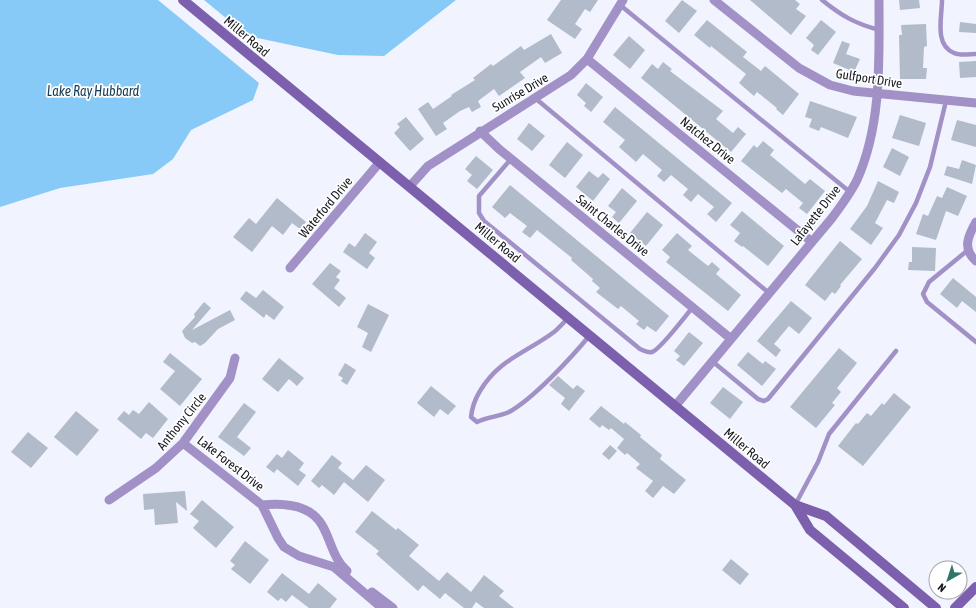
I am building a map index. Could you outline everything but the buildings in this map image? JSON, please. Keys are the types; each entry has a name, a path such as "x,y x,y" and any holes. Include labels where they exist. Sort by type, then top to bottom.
{"main road":[{"name":"Miller Road","path":"183,0 676,405 795,505 810,530 904,608"},
{"name":"Miller Road","path":"795,505 826,516 936,608"},
{"path":"955,608 976,587"}],"street":[{"name":"Gulfport Drive","path":"714,0 768,44 814,78 830,85 853,91 976,103"},
{"name":"Lafayette Drive","path":"676,405 730,338 832,218 850,192 862,167 869,143 877,93 879,0"},
{"name":"Sunrise Drive","path":"410,186 428,166 480,131 571,75 588,59 621,2"},
{"name":"Natchez Drive","path":"588,59 812,242"},
{"name":"Saint Charles Drive","path":"480,131 511,159 730,338"},
{"name":"Waterford Drive","path":"290,268 380,162"},
{"path":"976,222 966,242 968,250 976,261"},
{"name":"Anthony Circle","path":"109,500 156,468 183,443 230,378 235,358"},
{"name":"Lake Forest Drive","path":"183,443 262,505 284,547 299,556 334,567 372,596 393,608"},
{"name":"Lake Forest Drive","path":"262,505 282,503 295,506 310,513 321,524 340,565 372,596 382,608"}],"lane":[{"path":"822,0 837,12 858,24 879,30"},
{"path":"942,0 941,40 946,48 956,54 976,54"},
{"path":"621,2 850,192"},
{"path":"535,98 769,293"},
{"path":"712,361 758,399 764,401 768,399 875,268 899,235 916,203 930,167 946,101"},
{"path":"511,159 479,196 479,213 484,221 584,304 640,349 648,352 653,352 660,346 693,307"},
{"path":"968,250 929,282 923,294 927,302 976,342"},
{"path":"569,317 554,332 498,367 486,380 476,398 472,410 471,417 476,422 509,411 523,401 573,355 590,335"},
{"path":"795,505 818,462 829,434 896,351"}],"water":[{"name":"Lake Ray Hubbard","path":"0,0 158,0 259,83 253,100 191,130 173,159 153,174 60,188 0,207"},
{"path":"204,0 456,0 384,56 338,55 248,36"}]}
